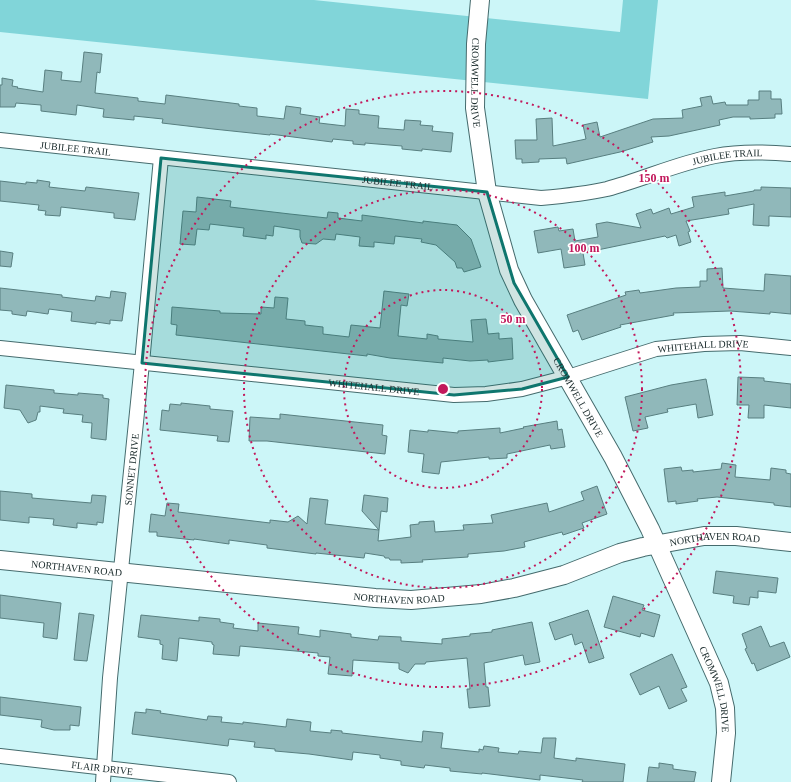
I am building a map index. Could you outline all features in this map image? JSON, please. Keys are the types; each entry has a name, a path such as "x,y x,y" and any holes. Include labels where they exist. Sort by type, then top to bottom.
{"street":[{"name":"CROMWELL DRIVE","path":"480,0 476,44 475,108 487,192 509,270 514,283 613,456 658,544 719,683 725,708 726,727 726,746 721,782"},
{"name":"JUBILEE TRAIL","path":"0,140 541,198 575,196 608,188 674,166 716,156 747,153 791,154"},
{"name":"SONNET DRIVE","path":"103,775 120,572 162,158"},
{"name":"WHITEHALL DRIVE","path":"0,348 454,395 486,394 522,389 568,377 656,349 704,344 740,343 791,348"},
{"name":"NORTHAVEN ROAD","path":"0,560 375,598 411,600 481,594 514,588 564,575 620,553 658,544 704,536 736,536 791,542"},
{"name":"FLAIR DRIVE","path":"0,756 103,775 229,782"}],"highlighted area":[{"path":"161,158 487,192 514,283 568,377 522,389 454,395 142,363"}],"shaded area":[{"path":"0,0 314,0 620,32 623,0 658,0 648,99 0,32"}],"building":[{"path":"84,52 102,54 100,73 97,72 95,93 138,98 138,101 165,104 166,95 239,104 239,106 257,108 257,116 284,119 286,106 301,108 300,114 320,117 319,123 345,126 346,109 359,110 359,114 379,116 378,128 404,130 405,120 421,121 420,125 433,126 432,131 453,133 451,152 422,149 422,151 402,149 402,146 365,143 365,145 353,144 353,141 333,139 332,142 270,134 213,129 162,123 163,119 134,116 134,120 103,117 104,109 77,105 76,115 41,111 41,105 16,103 15,107 0,107 0,85 2,85 2,78 13,80 12,86 18,87 17,88 43,92 45,70 62,72 61,80 81,82"},
{"path":"759,91 771,91 771,99 781,99 782,114 775,114 775,118 750,119 750,117 733,117 719,120 720,125 669,136 651,137 653,142 620,152 567,164 566,158 539,159 539,162 522,163 522,159 516,159 515,140 537,140 536,119 552,118 553,146 586,139 583,125 597,122 600,137 653,119 683,118 682,110 702,106 700,98 711,96 713,104 725,102 726,105 748,105 748,100 759,100"},
{"path":"37,180 50,182 49,187 85,191 86,187 139,193 135,220 114,218 114,213 61,207 60,216 45,215 46,211 38,210 39,205 0,201 0,181 26,184 26,182 37,183"},
{"path":"761,187 791,188 791,217 769,216 769,226 753,225 754,204 728,209 729,214 686,221 690,231 688,232 691,242 679,246 676,235 667,238 665,236 583,253 585,265 564,268 561,249 538,253 534,231 558,227 559,231 573,229 575,241 598,237 596,224 607,222 641,228 636,214 651,209 653,214 669,208 671,214 694,207 692,197 725,192 725,196 761,190"},
{"path":"197,197 231,201 230,207 327,218 328,212 338,213 338,218 362,221 362,215 423,223 423,221 457,225 471,239 481,267 464,272 462,268 457,268 455,262 436,245 421,242 422,239 395,236 394,244 374,242 374,247 359,246 360,237 336,234 335,240 323,239 316,244 302,243 300,230 274,226 273,236 266,235 266,239 243,236 244,228 210,224 209,230 197,229 195,245 180,244 183,211 196,212"},
{"path":"0,251 13,253 11,267 0,266"},
{"path":"722,268 723,288 764,291 765,274 791,276 791,314 730,311 673,313 674,315 620,325 621,327 582,340 578,330 573,332 567,315 626,295 625,292 639,290 640,293 676,288 700,287 700,281 707,281 707,269"},
{"path":"0,288 62,295 62,297 95,301 96,296 110,298 111,291 126,293 122,321 110,320 110,324 96,322 96,324 71,321 72,312 49,309 48,314 27,311 26,316 12,314 12,311 0,310"},
{"path":"384,291 409,294 407,306 401,305 398,336 427,339 427,334 438,336 438,339 473,342 471,320 486,319 488,334 499,333 499,339 512,338 513,359 488,362 488,360 470,361 443,358 443,363 390,358 367,354 367,356 176,335 177,325 171,324 172,307 220,311 220,313 261,314 261,307 274,308 275,297 288,298 286,319 305,321 305,325 323,327 323,334 349,337 351,325 380,328"},
{"path":"738,377 764,378 764,381 791,384 791,408 764,405 764,418 748,418 749,405 737,405"},
{"path":"706,379 713,415 698,418 696,404 667,409 668,412 645,417 648,428 633,431 625,397 671,385"},
{"path":"6,385 54,390 54,393 103,395 103,398 109,399 106,440 91,438 92,423 82,422 83,415 63,413 64,409 40,406 40,412 38,412 36,420 28,423 20,410 4,408"},
{"path":"181,403 210,406 210,409 233,411 229,442 217,441 218,436 160,430 162,410 169,411 170,404 181,405"},
{"path":"280,414 383,425 382,435 387,436 385,454 267,441 249,441 250,417 280,419"},
{"path":"557,421 558,430 562,429 565,447 551,449 550,445 507,454 507,458 489,459 489,457 441,462 439,474 422,472 424,454 408,452 410,430 458,433 458,431 500,428 500,433"},
{"path":"722,463 736,465 735,477 770,480 771,468 786,470 786,473 791,474 791,507 774,505 774,503 717,497 697,499 698,501 676,504 676,501 668,502 664,469 681,467 682,471 693,470 693,472 721,469"},
{"path":"597,486 607,514 582,523 584,528 563,535 562,532 524,542 525,547 504,551 468,554 468,557 422,560 423,562 401,563 401,560 390,560 384,556 365,553 364,558 316,554 267,548 267,545 229,540 229,544 157,536 157,532 149,532 151,514 165,516 167,503 179,504 178,512 270,523 270,520 288,522 298,516 307,524 310,498 328,500 325,524 379,530 378,541 411,537 410,525 419,524 419,522 434,521 435,532 464,530 463,525 493,523 491,515 547,503 549,512 584,500 581,492"},
{"path":"0,491 32,494 32,498 91,503 92,495 106,496 103,523 97,522 97,525 77,523 77,528 53,525 54,519 29,517 29,523 0,520"},
{"path":"364,495 388,498 387,512 381,511 379,530 362,511"},
{"path":"716,571 778,578 776,593 758,591 758,598 750,597 749,605 733,603 734,596 713,593"},
{"path":"0,595 61,603 57,639 43,637 44,623 0,618"},
{"path":"613,596 644,605 642,610 660,615 654,637 641,633 640,637 604,627"},
{"path":"588,610 604,658 589,663 582,642 575,645 572,634 555,640 549,623"},
{"path":"79,613 94,615 87,661 74,660"},
{"path":"141,615 199,621 199,617 220,619 220,622 234,624 233,628 258,631 258,623 299,627 298,634 320,637 320,630 351,634 351,637 378,640 379,636 401,637 401,641 442,644 442,639 492,632 492,630 532,622 540,662 525,665 523,655 484,663 486,687 488,687 490,706 469,708 467,689 470,689 467,658 415,664 408,673 399,669 399,663 353,660 352,676 328,674 330,657 318,656 318,653 240,646 239,656 213,654 214,645 212,642 179,638 177,661 162,659 163,645 160,644 160,640 138,637"},
{"path":"761,626 770,647 784,642 790,657 757,671 745,649 747,648 742,634"},
{"path":"672,654 687,687 681,689 687,701 669,709 659,686 640,695 630,674"},
{"path":"0,697 81,707 79,726 70,725 70,730 54,730 41,727 42,720 0,715"},
{"path":"146,709 161,711 160,713 207,720 208,716 222,717 221,722 243,724 243,722 286,727 287,719 311,722 310,731 331,733 331,730 342,731 342,733 422,742 423,731 443,733 441,748 479,752 479,749 483,750 484,746 499,748 498,752 518,754 519,751 541,753 543,738 556,738 554,758 576,761 576,758 625,764 623,782 582,782 583,780 540,775 540,780 450,771 450,768 425,765 424,768 401,765 401,761 380,758 380,755 353,752 352,760 275,751 275,749 254,747 255,742 229,739 228,746 132,734 135,712 146,713"},
{"path":"659,763 673,765 673,769 696,772 694,782 647,782 649,767 659,768"}]}
